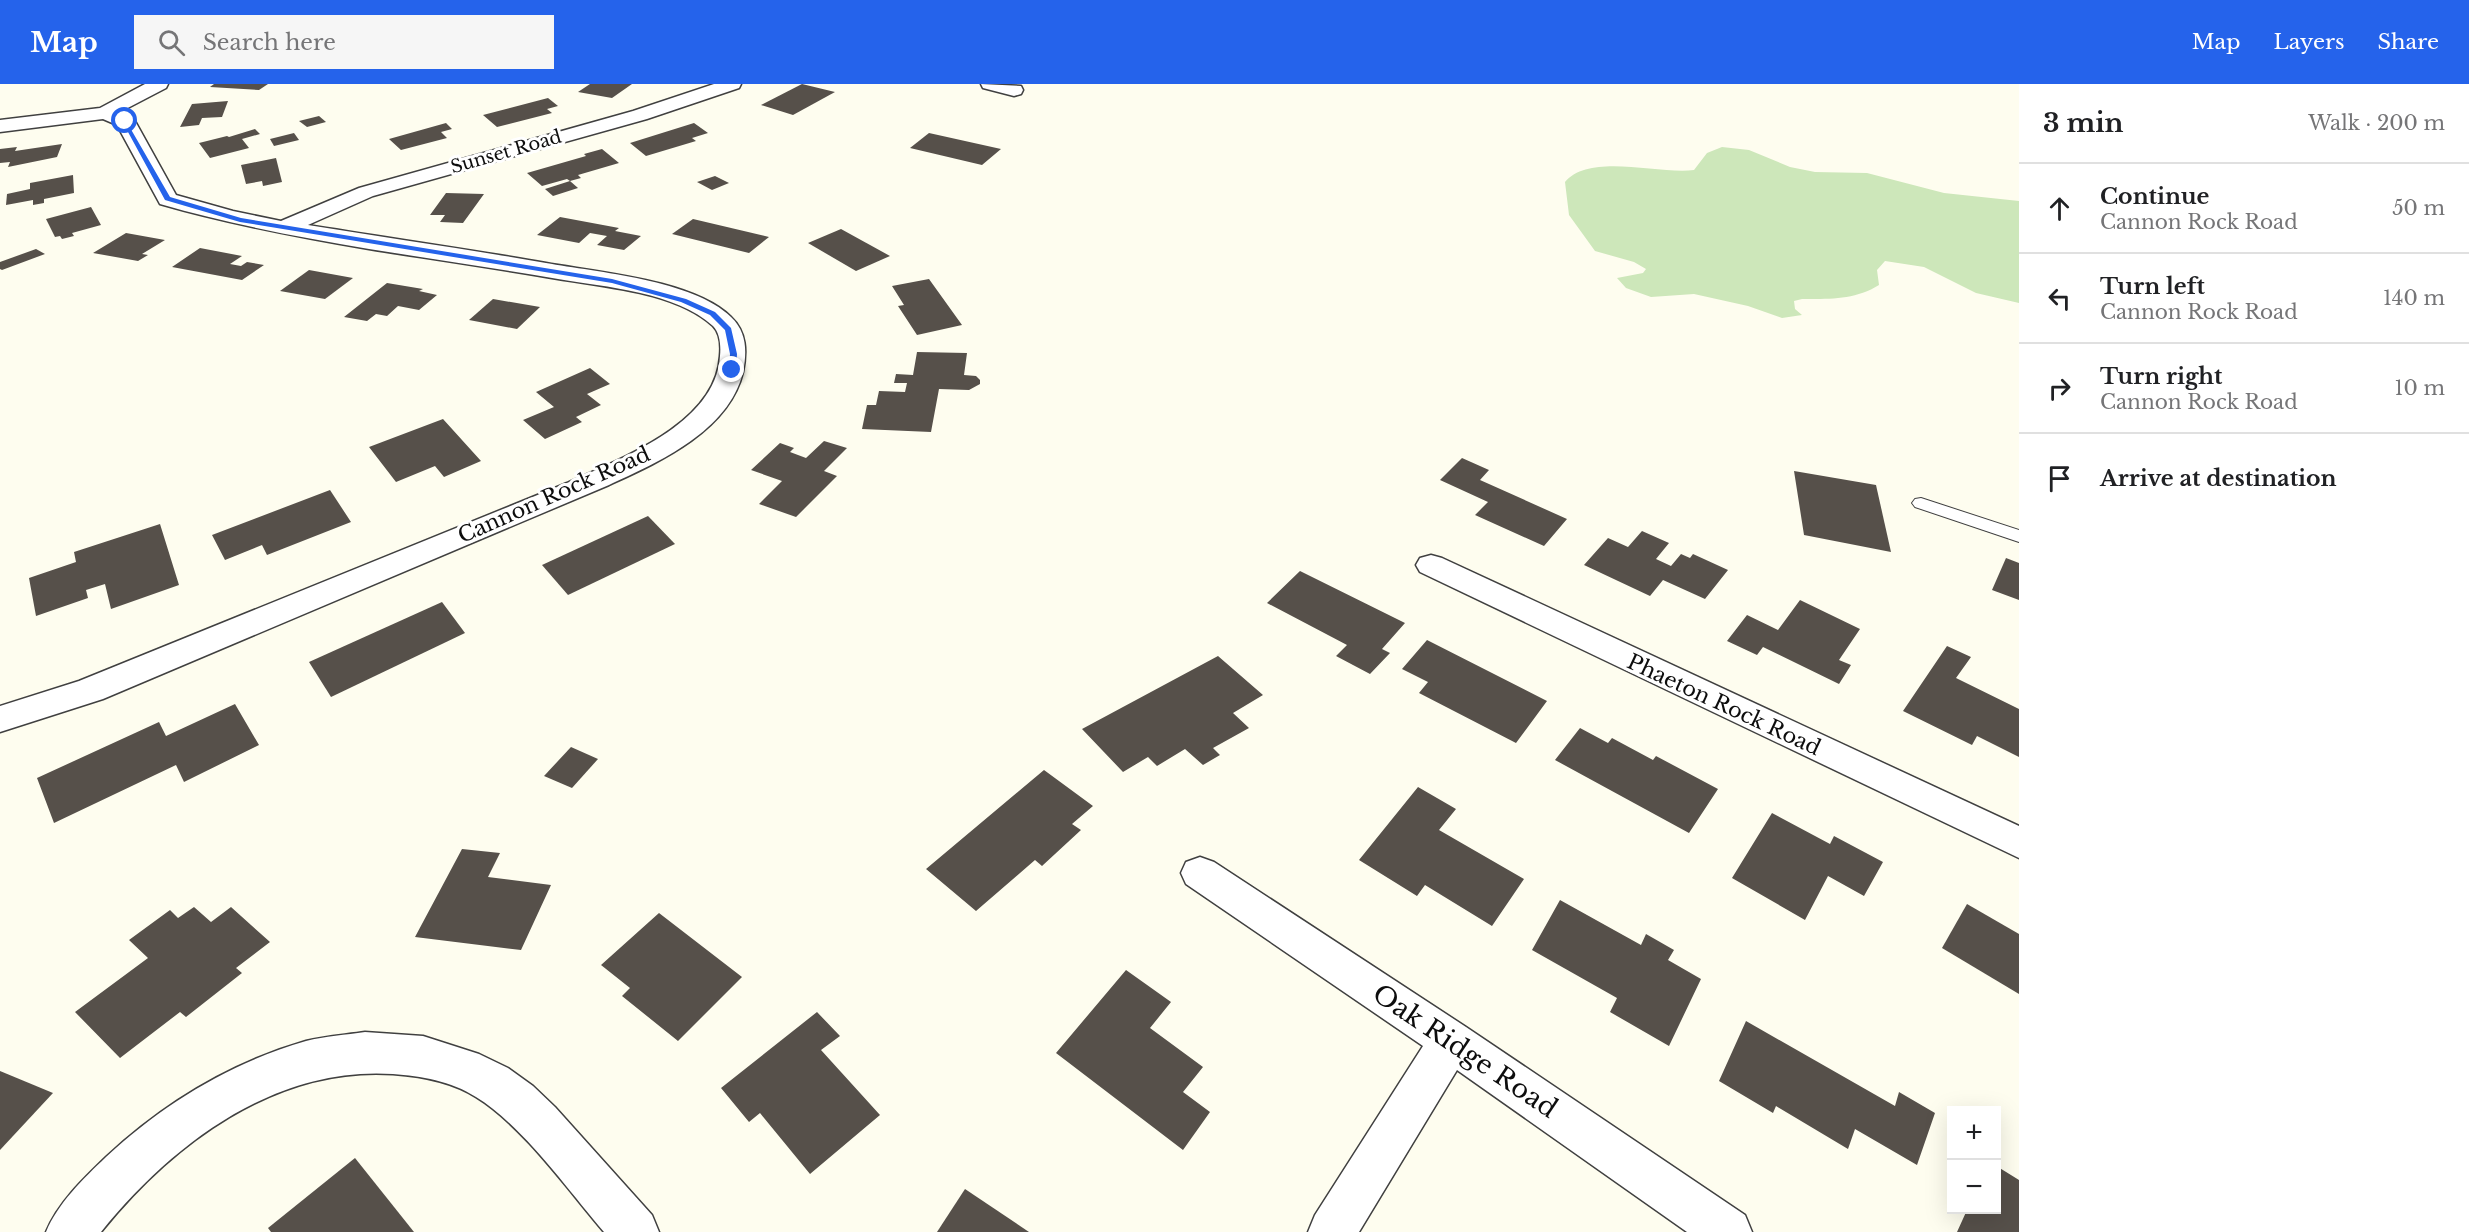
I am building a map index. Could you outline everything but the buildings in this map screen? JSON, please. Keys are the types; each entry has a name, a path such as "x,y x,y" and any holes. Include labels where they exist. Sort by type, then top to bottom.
{"street":[{"path":"0,126 73,115 105,113 159,84"},
{"name":"Sunset Road","path":"283,228 366,192 677,104 732,84"},
{"path":"990,84 1014,90"},
{"name":"Cannon Rock Road","path":"0,719 91,690 577,489 654,452 691,427 722,394 732,370 733,346 728,330 713,314 683,300 612,281 240,220 168,199 128,124 120,118 105,113"},
{"name":"Phaeton Rock Road","path":"1431,565 2019,843"},
{"name":"Oak Ridge Road","path":"1200,873 1451,1041 1728,1232"},
{"path":"1332,1232 1451,1041"},
{"path":"70,1232 102,1192 127,1166 169,1132 216,1099 260,1078 297,1065 341,1053 379,1050 432,1059 479,1075 523,1104 635,1232"}],"lane":[{"path":"1922,503 2019,536"}],"green space":[{"path":"1722,147 1749,150 1790,167 1815,172 1867,173 1944,193 2019,201 2019,303 1976,293 1924,267 1885,261 1877,270 1879,285 1870,290 1861,294 1832,299 1794,301 1795,309 1802,315 1782,318 1748,306 1694,294 1651,297 1626,288 1617,278 1643,273 1646,269 1634,262 1595,251 1569,215 1565,182 1576,173 1608,166 1694,170 1707,153"}],"route":[{"path":"125,121 168,199 240,220 612,281 683,300 700,306 723,322 732,338 734,354 732,370"}]}
